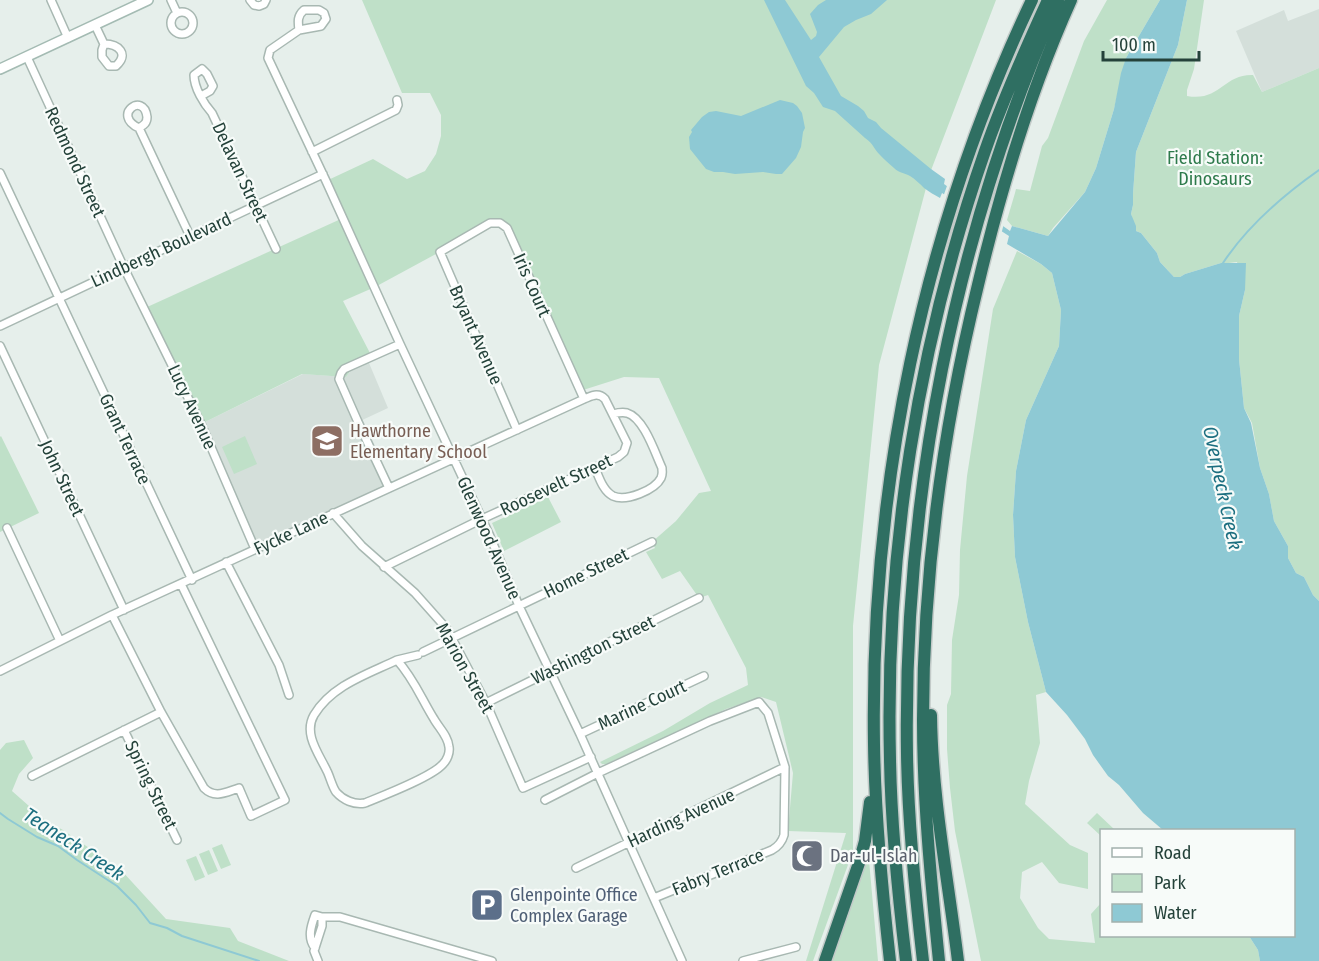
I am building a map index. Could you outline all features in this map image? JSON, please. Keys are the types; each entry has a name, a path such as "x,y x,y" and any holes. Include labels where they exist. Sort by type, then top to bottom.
{"highway":[{"path":"890,961 879,859 874,771 874,704 876,618 882,543 891,474 914,343 927,286 950,207 996,82 1032,0"},
{"path":"906,961 895,861 890,758 890,685 895,583 904,490 919,398 939,308 964,217 1006,94 1048,0"},
{"path":"923,961 914,873 907,763 907,679 912,582 922,487 954,316 977,226 1025,82 1058,0"},
{"path":"939,961 925,809 923,722 924,648 929,568 937,496 962,352 990,236 1031,102 1071,0"},
{"path":"924,648 930,685 937,806 958,961"},
{"path":"825,961 860,863 874,771"}],"street":[{"path":"51,0 68,38"},
{"path":"0,68 95,25 137,2 148,0"},
{"path":"171,0 177,13"},
{"path":"250,0 254,5 259,6 266,0"},
{"path":"95,25 104,44"},
{"name":"Glenwood Avenue","path":"299,30 270,50 268,58 482,519 519,606 591,757 682,961"},
{"name":"Redmond Street","path":"27,57 124,268"},
{"name":"Delavan Street","path":"201,96 212,113 276,249"},
{"path":"312,152 396,110 397,100"},
{"path":"139,128 190,236"},
{"name":"Grant Terrace","path":"0,173 192,580"},
{"name":"Lindbergh Boulevard","path":"0,326 323,174"},
{"name":"Iris Court","path":"451,245 490,223 500,223 507,228 584,399"},
{"name":"Bryant Avenue","path":"451,245 440,252 518,430"},
{"name":"Lucy Avenue","path":"124,268 201,424 255,549"},
{"path":"389,488 339,379 344,369 400,344"},
{"name":"John Street","path":"0,346 124,610"},
{"path":"584,399 597,394 602,395 613,414 621,413 634,417 641,424 663,472 658,482 642,492 619,498 606,491 595,468"},
{"name":"Fycke Lane","path":"0,671 112,615 584,399"},
{"name":"Roosevelt Street","path":"384,567 618,457 626,448 627,443 613,414"},
{"name":"Marion Street","path":"333,513 362,546 429,608 447,628 486,702 523,788 591,757"},
{"path":"7,528 60,640"},
{"name":"Home Street","path":"398,660 420,653 652,542"},
{"path":"226,562 279,666 289,695"},
{"path":"112,615 161,712 204,788 217,795 239,788 251,816 285,800 181,584"},
{"name":"Washington Street","path":"486,702 699,598"},
{"path":"398,660 409,673 443,731 449,744 449,753 443,764 430,773 373,800 354,804 335,790 315,748 311,734 312,720 323,703 338,689 398,660"},
{"name":"Marine Court","path":"580,734 704,676"},
{"path":"545,800 710,721 759,702 768,714 785,767"},
{"path":"32,776 161,712"},
{"name":"Spring Street","path":"124,730 177,840"},
{"name":"Harding Avenue","path":"576,868 785,767"},
{"name":"Fabry Terrace","path":"654,898 772,850 781,843 784,835 785,767"},
{"path":"318,961 314,951 322,926 318,916 340,917 492,961"},
{"path":"743,961 796,947"}],"shaded area":[{"path":"1319,9 1319,68 1262,92 1236,31 1284,10 1288,21"},
{"path":"369,363 388,408 358,422 389,488 255,549 201,424 303,374 346,377 351,370"}],"green space":[{"path":"362,0 996,0 930,173 879,365 853,626 853,851 813,961 806,961 846,833 788,831 793,773 776,702 761,697 726,709 606,764 600,762 748,685 746,668 708,595 699,598 680,571 662,579 646,552 655,548 652,542 676,521 699,493 711,491 659,378 624,377 580,391 507,228 495,222 375,287 343,301 371,355 369,363 351,370 346,377 302,374 201,424 145,308 343,218 326,181 373,159 407,179 425,171 436,154 441,136 441,115 430,93 402,93"},
{"path":"1107,0 1160,0 1126,58 1114,109 1096,168 1085,192 1048,236 1012,226 1007,220 1016,189 1030,191 1042,146 1048,138 1084,41"},
{"name":"Field Station: Dinosaurs","path":"1187,0 1204,0 1194,69 1187,96 1207,95 1235,79 1253,75 1262,92 1319,68 1319,601 1313,595 1304,577 1296,573 1288,558 1288,546 1274,521 1269,494 1260,468 1252,423 1244,408 1239,359 1239,316 1245,290 1237,262 1221,263 1174,277 1160,262 1157,253 1141,233 1136,231 1131,214 1136,152 1178,45"},
{"path":"1017,251 1052,273 1061,310 1059,346 1026,420 1016,471 1013,515 1015,557 1028,622 1046,692 1036,695 1040,743 1025,804 1070,845 1088,853 1088,889 1059,883 1042,862 1022,872 1020,898 1038,928 1049,939 1095,943 1091,914 1100,904 1100,937 1250,937 1258,950 1260,961 981,961 955,831 947,749 947,705 951,694 952,640 959,595 960,550 967,476 993,309"},
{"path":"245,436 257,464 234,474 222,447"},
{"path":"0,437 39,513 0,532"},
{"path":"548,497 561,522 504,551 492,523"},
{"path":"24,740 33,758 19,774 12,791 46,821 121,870 166,919 230,928 238,941 289,961 0,961 0,750 6,743"},
{"path":"1097,813 1114,829 1100,829 1100,835 1087,823"},
{"path":"222,844 231,865 221,869 212,848"},
{"path":"209,850 218,871 208,875 199,854"},
{"path":"196,856 205,877 195,881 186,860"},
{"path":"869,860 878,961 830,961 855,896 862,864"}],"water":[{"name":"Overpeck Creek","path":"764,0 785,0 811,40 817,32 810,14 826,0 887,0 871,14 844,27 819,57 841,96 858,106 868,118 876,122 945,179 944,184 1010,231 1012,226 1048,236 1085,192 1096,168 1114,109 1126,58 1160,0 1187,0 1178,45 1136,152 1131,214 1136,231 1141,233 1157,253 1160,262 1174,277 1221,263 1246,263 1245,290 1239,316 1239,359 1244,408 1251,423 1274,521 1288,546 1288,558 1296,573 1304,577 1313,595 1319,601 1319,961 1260,961 1258,950 1250,937 1295,937 1295,829 1162,829 1143,813 1119,785 1108,776 1085,739 1046,692 1028,622 1015,557 1013,515 1016,471 1026,420 1059,346 1061,310 1052,273 1007,244 1009,236 942,193 940,198 910,176 896,170 870,142 835,111 823,107 814,93 806,86"},
{"path":"780,100 797,106 802,113 805,128 796,158 782,174 714,172 706,169 690,149 691,130 709,112 716,111 741,116"}],"pier":[{"path":"948,183 1004,223 1001,235 943,197"}],"waterway":[{"path":"1223,263 1243,236 1266,212 1319,170"},
{"name":"Teaneck Creek","path":"0,813 37,837 58,846 117,886 150,923 259,961"}],"place":[{"name":"Hawthorne Elementary School","path":"327,441"},
{"name":"Dar-ul-Islah","path":"807,856"},
{"name":"Glenpointe Office Complex Garage","path":"487,905"}]}
